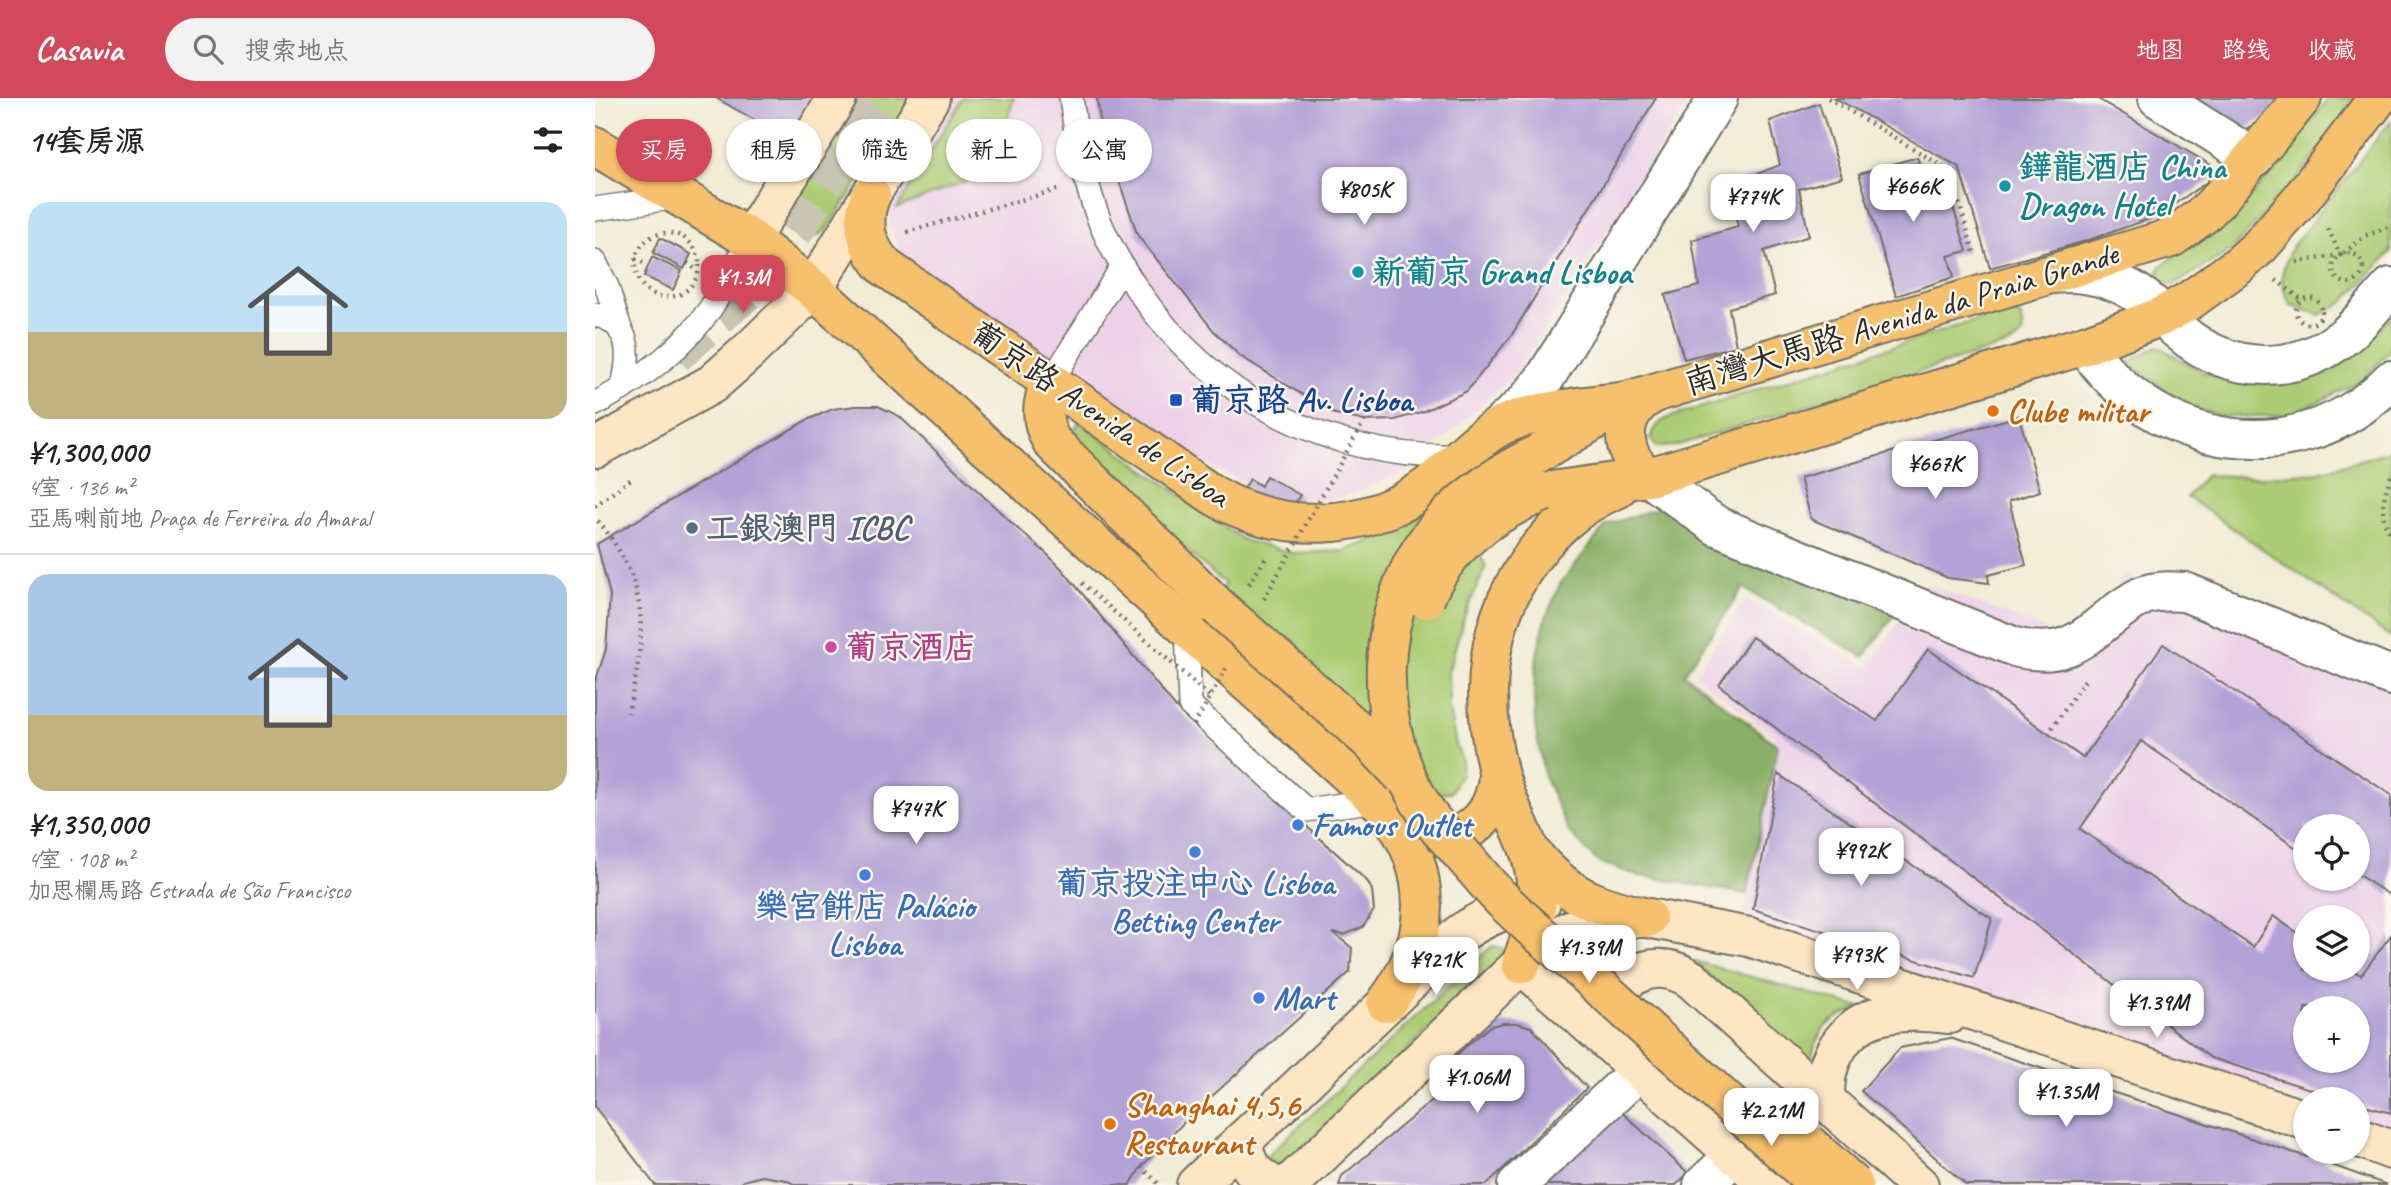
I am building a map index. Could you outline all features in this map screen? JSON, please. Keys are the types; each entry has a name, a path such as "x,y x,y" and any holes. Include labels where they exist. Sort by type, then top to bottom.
{"main road":[{"name":"南灣大馬路 Avenida da Praia Grande","path":"1389,796 1394,746 1386,706 1385,667 1390,628 1401,590 1419,554 1442,522 1471,495 1503,473 1641,397 2171,238 2210,208 2302,98"},
{"path":"598,149 750,239 813,289 1187,628 1389,796 1415,830 1450,836 1468,830 1482,820 1492,806 1498,789 1487,696 1489,660 1496,625 1510,591 1529,560 1552,533 1580,509 1611,491 1647,478 2085,345 2189,302 2260,246 2301,199 2378,98"},
{"path":"869,243 865,223 871,195"},
{"name":"葡京路 Avenida de Lisboa","path":"869,243 885,267 1213,495 1242,510 1273,520 1322,524 1355,520 1370,515 1415,495 1497,428 1555,411 1641,397"},
{"path":"1051,382 1044,398 1042,416 1052,442 1217,606 1370,741 1417,867 1422,891 1422,915 1411,963 1401,984 1386,1003"},
{"path":"1641,397 1628,421 1625,437 1628,452 1647,478"},
{"path":"1647,478 1545,492 1515,503 1488,520 1443,566 1427,593 1409,655 1408,687 1422,749 1461,818 1510,875 1854,1185"},
{"path":"1045,499 1217,606"},
{"path":"1498,772 1529,850 1535,873 1535,920 1521,964"},
{"path":"1389,796 1429,816 1495,892 1819,1185"},
{"path":"1529,850 1560,884 1580,897 1602,907 1647,918"}],"street":[{"path":"750,239 837,98"},
{"path":"595,448 712,384 813,289 930,98"},
{"path":"1497,428 1525,403 1545,378 1718,98"},
{"path":"2158,98 2254,158"},
{"path":"2041,276 2083,274 2123,285 2141,296 2184,336 2210,354 2251,365 2272,365 2313,356 2331,346 2348,333 2391,287"},
{"path":"2085,345 2121,389 2147,408 2191,429 2239,439 2287,436 2318,427 2362,405 2391,380"},
{"path":"1647,478 1717,526 2028,651 2055,650 2081,641 2143,596 2164,590 2185,592 2391,676"},
{"path":"1196,1185 1461,933 1501,910 1536,903 1570,904 1749,937 2293,1116"},
{"path":"1243,1140 1245,1156 1251,1169 1261,1179 1292,1183 1538,948 1557,934 1578,925 1600,919 1647,918"},
{"path":"1521,964 1769,1185"},
{"path":"1629,1060 1611,1037 1608,1021 1615,994 1627,979 1638,973 1658,968 1670,970 1692,980 1919,1185"},
{"path":"1826,1101 1826,1077 1831,1059 1849,1033 1870,1019 1900,1013 1991,1016"},
{"path":"1517,1185 1629,1060"},
{"path":"2370,1142 2391,1150"},
{"path":"1703,1185 1735,1154"}],"lane":[{"path":"1071,98 1074,119"},
{"path":"1086,182 1101,223 1122,267 1156,317 1189,352 1226,384 1273,414 1306,429 1357,445 1431,457 1463,456"},
{"path":"595,209 681,197"},
{"path":"595,404 622,389 681,344 710,310 750,239"},
{"path":"595,262 607,287 628,350 628,365 622,389"},
{"path":"1051,382 1122,267"},
{"path":"595,315 607,317 621,332"},
{"path":"1187,628 1190,705 1306,810 1389,796"}],"path":[{"path":"1828,98 1949,170 1987,292"},
{"path":"869,243 1086,182"},
{"path":"2344,253 2357,257 2362,265 2361,275 2353,281 2339,280 2334,271 2336,258 2365,236 2391,226"},
{"path":"676,233 696,252 698,270 690,287 682,293 661,296 651,293 637,278 635,259 639,247 655,234 676,233"},
{"path":"635,259 648,265"},
{"path":"687,263 698,270"},
{"path":"2273,279 2302,300"},
{"path":"1261,603 1364,421"},
{"path":"2391,476 2382,511 2391,535"},
{"path":"595,506 634,477"},
{"path":"598,521 617,544 630,570 640,607 642,643 628,713"},
{"path":"1082,583 1210,697"},
{"path":"1194,725 1229,662"},
{"path":"1141,1167 1159,1185"}],"shaded area":[{"name":"新葡京 Grand Lisboa","path":"956,98 1692,98 1517,373 1410,469 1354,493 1331,499 1304,499 1265,490 1191,457 910,260 899,248 890,227 890,214 895,196 904,182 932,182 932,137"},
{"path":"2124,574 2391,690 2391,1128 2370,1122 2370,1087 2293,1087 2293,1097 1742,921 1775,736 1695,675 1746,599 1868,668 1925,583 2086,645"}],"green space":[{"path":"861,98 917,98 904,119 881,119 858,103"},
{"path":"963,98 1014,98 1007,119 950,119"},
{"path":"2329,98 2359,98 2289,189 2229,252 2175,284 2162,281 2158,273 2161,266 2230,219 2270,174"},
{"path":"2391,121 2391,252 2343,303 2320,315 2291,305 2282,277 2291,248"},
{"path":"946,126 946,182 964,182 897,208 913,182 932,182 932,150"},
{"path":"836,133 836,182 858,182 827,229 812,237 805,236 794,230 788,218 788,211 806,182 822,182 822,156"},
{"path":"2011,313 2020,315 2023,329 2019,339 2010,344 1675,446 1656,447 1651,439 1657,426 1668,418 1983,318"},
{"path":"2391,316 2391,349 2363,380 2291,415 2226,417 2191,408 2128,363 2157,346 2198,369 2221,378 2257,383 2294,380 2345,361"},
{"path":"1079,422 1243,540 1293,553 1344,551 1383,536 1448,500 1486,566 1465,614 1448,672 1449,709 1456,745 1462,760 1461,773 1451,792 1411,795 1203,616 1225,584 1077,453 1070,438"},
{"path":"2391,448 2391,637 2187,497 2206,475 2257,477 2320,472 2386,452"},
{"path":"1675,502 1903,603 1864,657 1743,588 1684,674 1778,746 1747,894 1636,875 1598,862 1569,832 1544,776 1535,725 1534,689 1537,654 1546,617 1560,584 1606,525"},
{"path":"1492,946 1502,948 1505,956 1280,1173 1267,1156"},
{"path":"1694,961 1862,1008 1840,1016 1825,1027 1815,1044 1810,1067"}],"building":[{"path":"716,98 819,98 806,119 753,119"},
{"name":"新葡京 Grand Lisboa","path":"1097,98 1656,98 1511,336 1467,391 1424,411 1395,420 1364,421 1332,413 1240,356 1214,331 1138,236 1119,182 1152,182 1152,119 1100,119"},
{"path":"1835,98 2096,98 2211,165 2213,178 2155,217 2086,241 1990,268 1959,167"},
{"path":"2175,98 2280,98 2266,117 2237,134"},
{"path":"1819,103 1842,177 1799,189 1809,236 1764,251 1775,295 1729,308 1736,346 1684,359 1665,295 1699,286 1692,240 1738,227 1729,185 1780,165 1770,121"},
{"path":"1917,157 1926,181 1943,176 1967,251 1948,256 1954,277 1896,296 1859,174"},
{"path":"660,238 691,254 684,269 653,253"},
{"path":"652,257 682,271 673,290 644,276"},
{"path":"878,406 899,416 1046,553 1177,709 1367,881 1372,890 1374,910 1363,927 1344,935 1333,933 1352,948 1350,972 1190,1116 1141,1167 1130,1185 796,1185 786,1180 762,1176 743,1181 739,1185 655,1185 595,1107 595,683 606,649 610,595 597,544 807,420 833,409"},
{"path":"2019,416 2040,491 2009,501 2026,565 1988,575 1989,583 1948,578 1811,519 1800,478"},
{"path":"1266,476 1300,495 1290,512 1242,492 1250,479 1261,486"},
{"path":"1752,637 1877,721 1928,649 2083,758 2163,644 2391,795 2391,896 2370,882 2370,814 2293,814 2293,846 2141,741 2080,829 2253,947 2273,916 2293,930 2293,982 2370,982 2370,963 2391,935 2391,1113 2370,1107 2370,1087 2304,1087 2211,1058 1719,685"},
{"path":"1778,774 1992,919 1974,978 1753,909"},
{"path":"1503,1023 1531,1027 1587,1088 1486,1185 1339,1185 1342,1176 1466,1072 1455,1056 1490,1026"},
{"path":"1950,1038 2293,1152 2293,1164 2328,1164 2387,1185 1966,1185 1861,1091 1900,1048"},
{"path":"1615,1106 1688,1173 1676,1185 1535,1185"}],"tunnel":[{"path":"675,355 769,272 877,98"}],"place":[{"name":"鏵龍酒店 China Dragon Hotel","path":"2005,186"},
{"name":"新葡京 Grand Lisboa","path":"1358,272"},
{"name":"葡京路 Av. Lisboa","path":"1176,400"},
{"name":"Clube militar","path":"1993,411"},
{"name":"工銀澳門 ICBC","path":"692,528"},
{"name":"葡京酒店","path":"831,647"},
{"name":"Famous Outlet","path":"1298,825"},
{"name":"葡京投注中心 Lisboa Betting Center","path":"1195,852"},
{"name":"樂宮餅店 Palácio Lisboa","path":"865,875"},
{"name":"Mart","path":"1259,998"},
{"name":"Shanghai 4,5,6 Restaurant","path":"1110,1124"}]}
